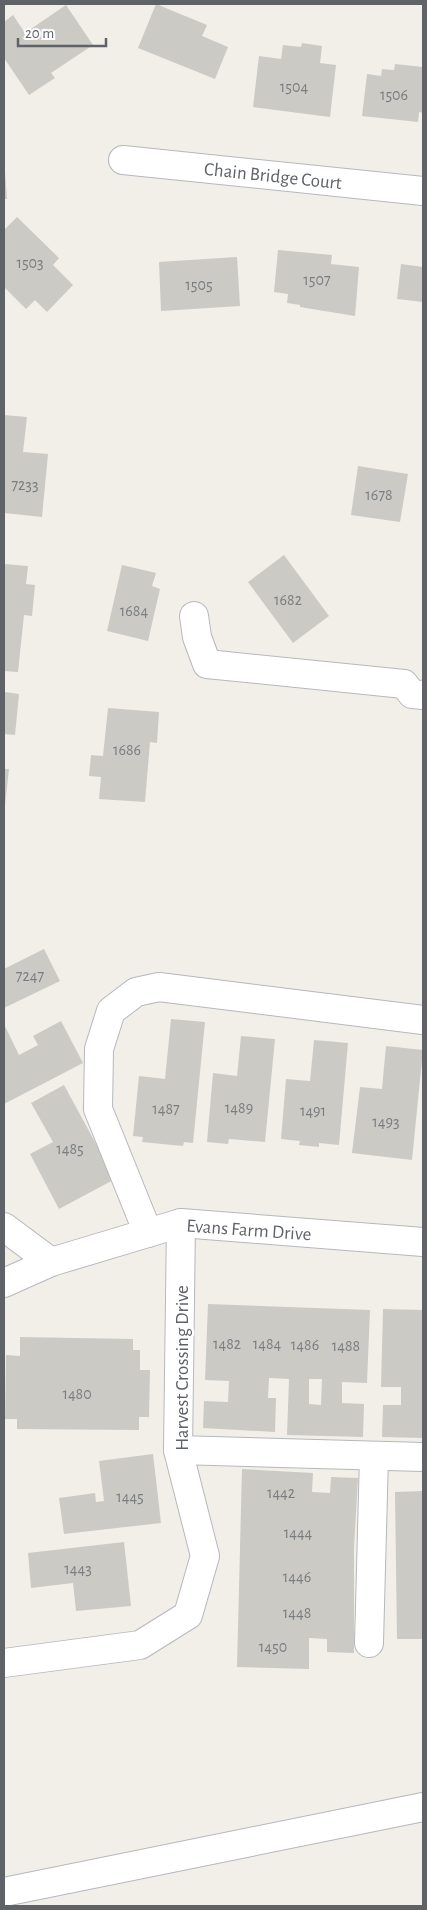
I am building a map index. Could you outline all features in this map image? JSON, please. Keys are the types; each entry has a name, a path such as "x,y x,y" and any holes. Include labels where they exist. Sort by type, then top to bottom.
{"street":[{"name":"Chain Bridge Court","path":"123,160 423,191"},
{"path":"194,616 197,637 207,664 404,684 418,695"},
{"path":"148,1233 98,1109 99,1049 111,1012 136,992 159,987 423,1020"},
{"name":"Evans Farm Drive","path":"4,1283 51,1262 181,1223 423,1242"},
{"name":"Harvest Crossing Drive","path":"4,1660 140,1644 188,1615 205,1556 178,1450 181,1223"},
{"path":"4,1227 51,1262"},
{"path":"178,1450 423,1457"},
{"path":"370,1643 374,1456"},
{"path":"4,1892 423,1807"}],"building":[{"path":"156,4 207,25 202,36 228,47 215,79 138,48"},
{"path":"66,5 93,45 51,73 55,78 29,95 4,58 4,22 13,15 25,33"},
{"path":"302,43 322,46 320,63 336,65 330,117 253,107 259,56 281,59 283,45 301,47"},
{"path":"395,64 423,67 423,113 419,112 418,122 362,116 367,74 381,76 382,69 394,70"},
{"path":"4,159 7,199 4,199"},
{"path":"17,217 59,258 53,265 73,285 47,312 35,300 26,309 4,287 4,230"},
{"path":"278,250 332,255 331,264 359,267 355,316 300,307 300,305 287,303 288,294 274,292"},
{"path":"237,257 240,306 161,311 159,262"},
{"path":"401,264 423,267 423,302 397,299"},
{"path":"4,415 27,417 23,452 48,454 42,517 4,513"},
{"path":"358,466 408,474 400,522 351,515"},
{"path":"284,555 329,616 293,643 248,582"},
{"path":"4,564 28,566 26,584 35,585 32,616 24,615 18,672 4,671"},
{"path":"122,565 156,573 152,586 160,589 148,641 107,631"},
{"path":"4,692 19,694 15,735 4,734"},
{"path":"108,708 159,712 157,743 150,742 145,802 99,799 101,777 89,776 91,755 103,756"},
{"path":"4,769 9,769 5,805 4,805"},
{"path":"44,949 60,981 4,1008 4,969"},
{"path":"171,1019 205,1022 193,1143 184,1142 183,1146 142,1142 143,1137 133,1136 139,1076 165,1079"},
{"path":"61,1021 83,1063 4,1104 4,1024 19,1055 38,1045 33,1036"},
{"path":"241,1036 275,1039 265,1142 229,1139 228,1144 207,1142 213,1073 237,1076"},
{"path":"314,1040 348,1043 339,1145 319,1143 319,1147 299,1145 300,1141 281,1139 286,1079 310,1081"},
{"path":"386,1046 423,1050 412,1160 352,1153 360,1087 382,1089"},
{"path":"64,1085 115,1179 59,1209 30,1154 53,1142 31,1103"},
{"path":"208,1304 370,1310 367,1383 342,1382 342,1403 364,1404 363,1437 287,1435 289,1379 269,1378 268,1398 276,1398 275,1432 203,1428 204,1401 228,1402 229,1381 205,1380","holes":["309,1379 322,1379 321,1405 309,1404"]},
{"path":"383,1309 423,1310 423,1438 382,1437 383,1405 401,1405 401,1387 381,1387"},
{"path":"20,1337 133,1339 133,1350 140,1350 140,1370 150,1370 149,1417 139,1417 139,1430 17,1429 17,1419 5,1419 6,1355 20,1356"},
{"path":"153,1454 161,1523 64,1534 59,1498 95,1493 96,1502 104,1501 99,1461"},
{"path":"242,1469 313,1473 312,1492 330,1493 331,1477 358,1478 354,1548 354,1653 327,1652 327,1639 309,1638 309,1669 237,1667"},
{"path":"423,1491 423,1639 397,1639 395,1492"},
{"path":"124,1542 131,1606 76,1611 73,1583 31,1588 28,1553"}]}
